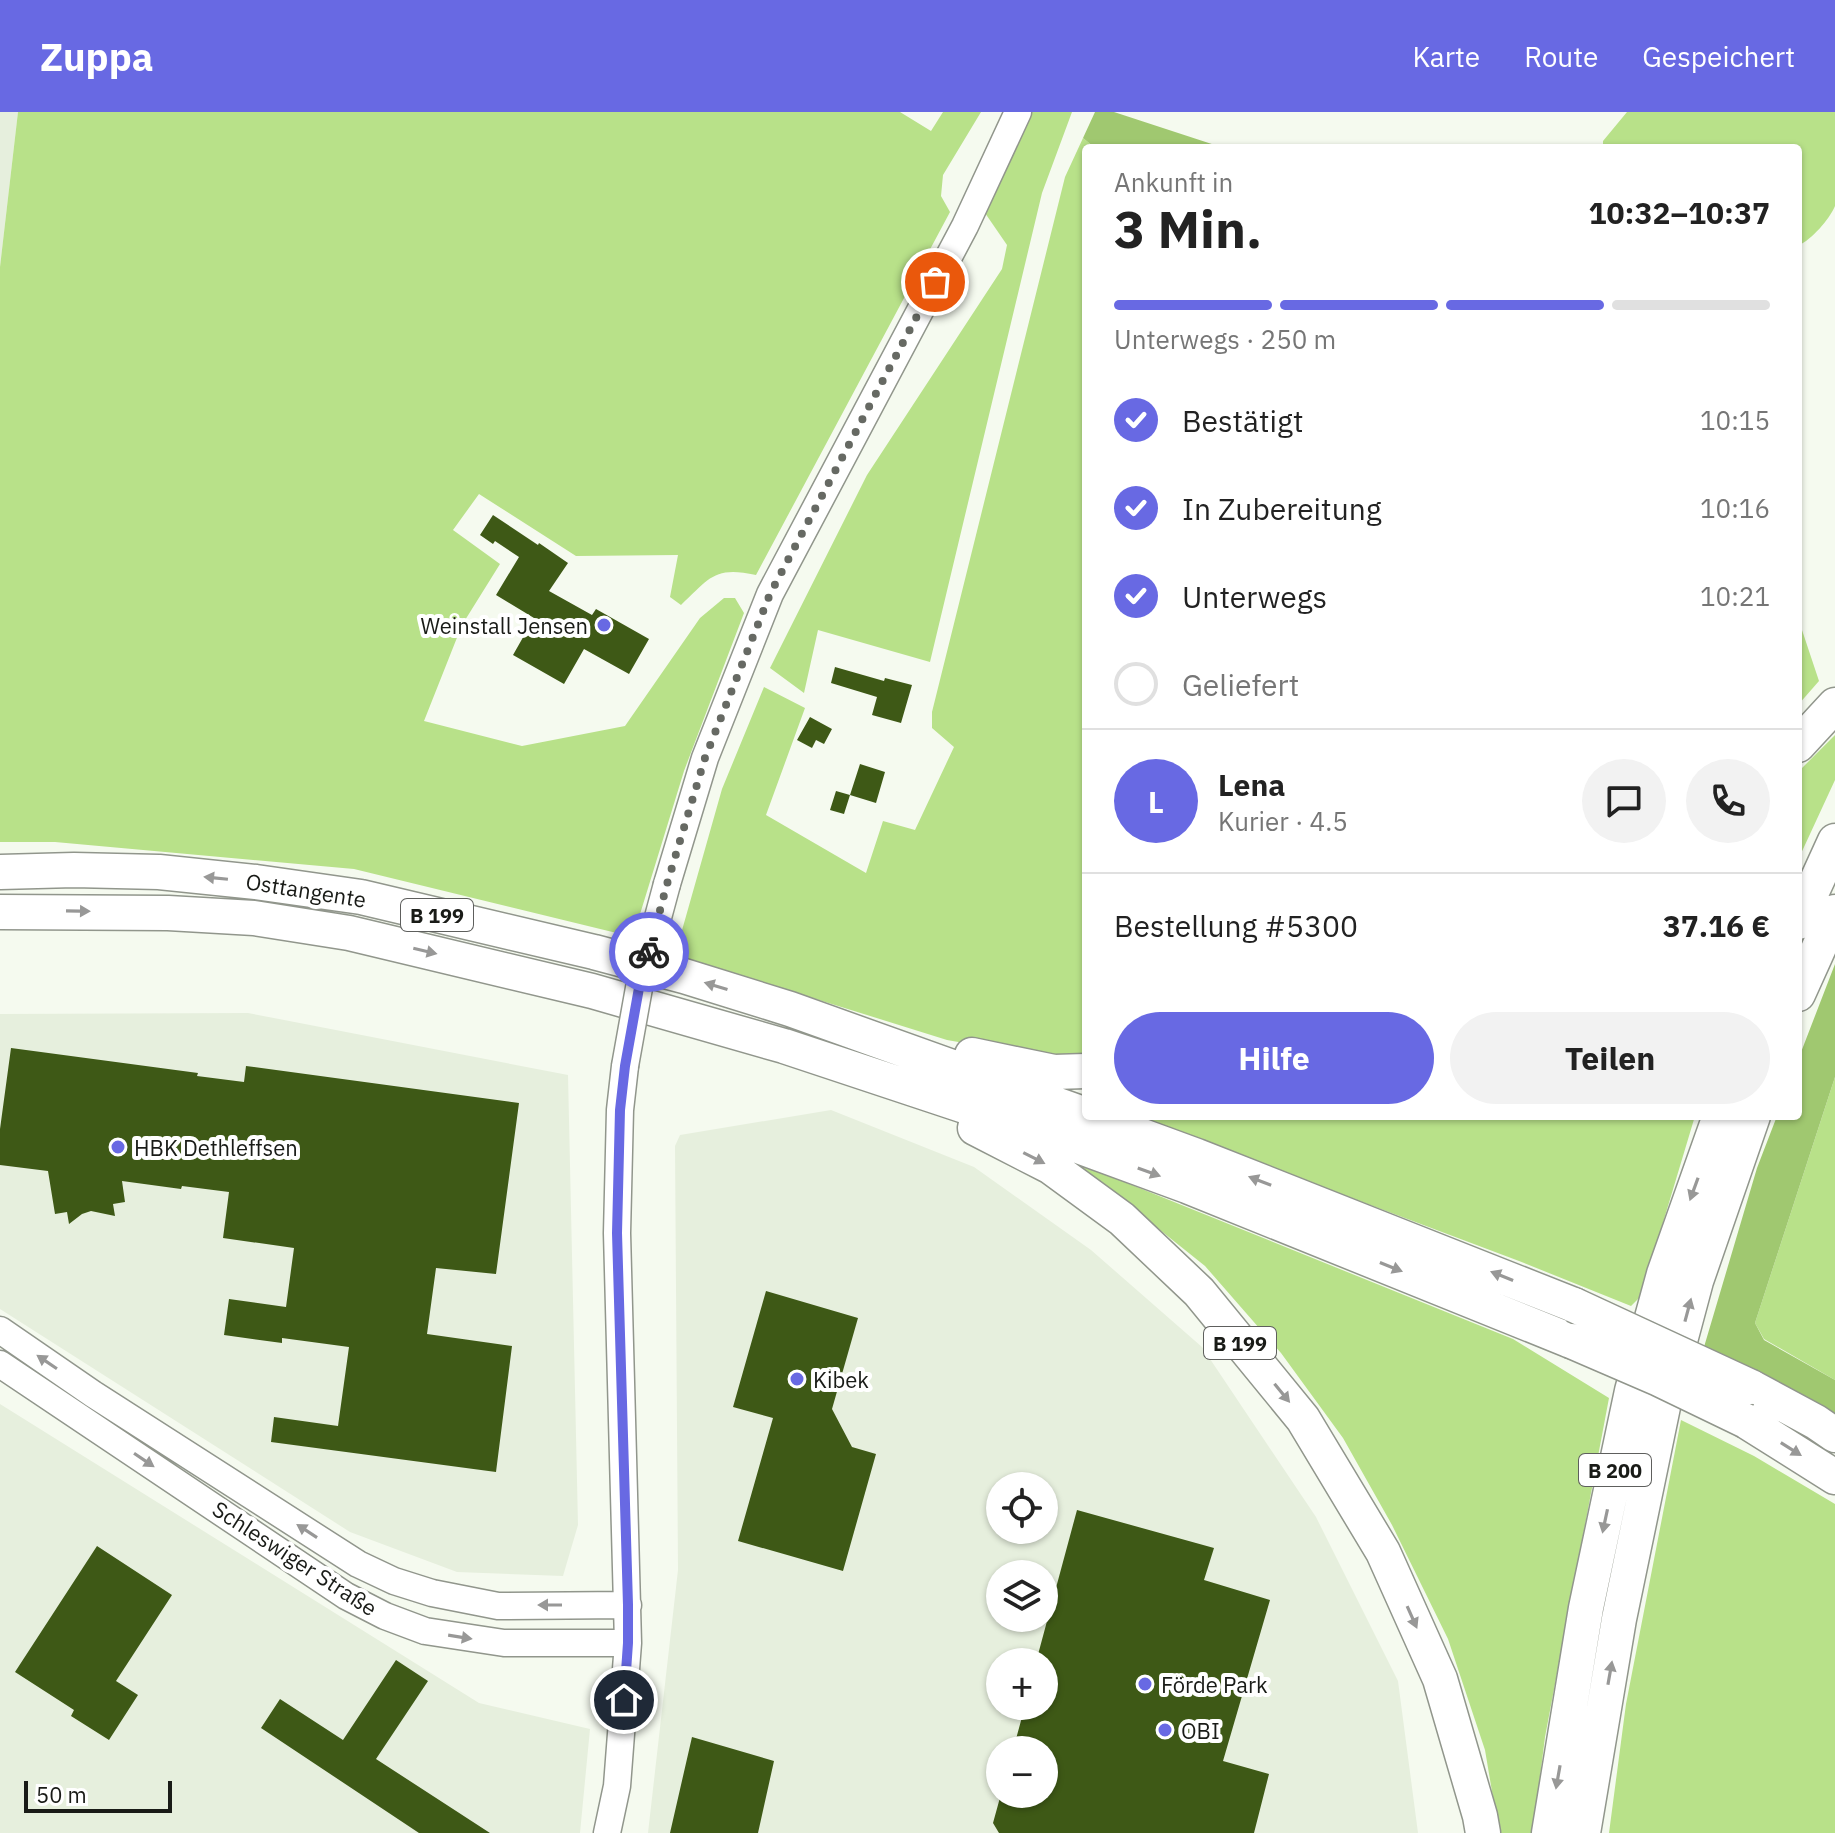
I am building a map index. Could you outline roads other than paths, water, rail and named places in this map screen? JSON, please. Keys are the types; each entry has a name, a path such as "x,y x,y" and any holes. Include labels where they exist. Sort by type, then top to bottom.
{"highway":[{"path":"1802,741 1835,705"},
{"path":"1802,913 1835,841"},
{"name":"Osttangente","path":"0,872 159,872 361,897 594,952 790,1009"},
{"name":"Osttangente","path":"0,912 168,913 254,918 349,933 592,991 784,1046"},
{"path":"1802,985 1835,912"},
{"path":"790,1009 962,1053 1054,1072 1082,1071"},
{"name":"B 199","path":"790,1009 1082,1114"},
{"path":"784,1046 1010,1121 1187,1186 1571,1341 1746,1421 1835,1477"},
{"name":"B 199","path":"784,1046 977,1129 1051,1167 1122,1219 1199,1292 1303,1419 1383,1552 1440,1679 1483,1833"},
{"name":"B 199","path":"1098,1120 1574,1305 1751,1387 1835,1435"},
{"name":"B 200","path":"1549,1833 1586,1608 1632,1391 1664,1274 1719,1120"},
{"name":"B 200","path":"1583,1833 1619,1619 1665,1397 1696,1281 1752,1120"}],"main road":[{"path":"607,1833 617,1786 628,1643 617,1233 620,1110 639,988 705,758 770,594 965,226 1018,112"},
{"name":"Schleswiger Straße","path":"0,1330 93,1394 358,1564 394,1581 432,1593 498,1606 628,1605"},
{"name":"Schleswiger Straße","path":"0,1364 346,1596 385,1616 425,1631 504,1643 628,1643"}],"place":[{"name":"Weinstall Jensen","path":"604,625"},
{"name":"HBK Dethleffsen","path":"118,1147"},
{"name":"Kibek","path":"797,1379"},
{"name":"Förde Park","path":"1145,1684"},
{"name":"OBI","path":"1165,1730"}]}
